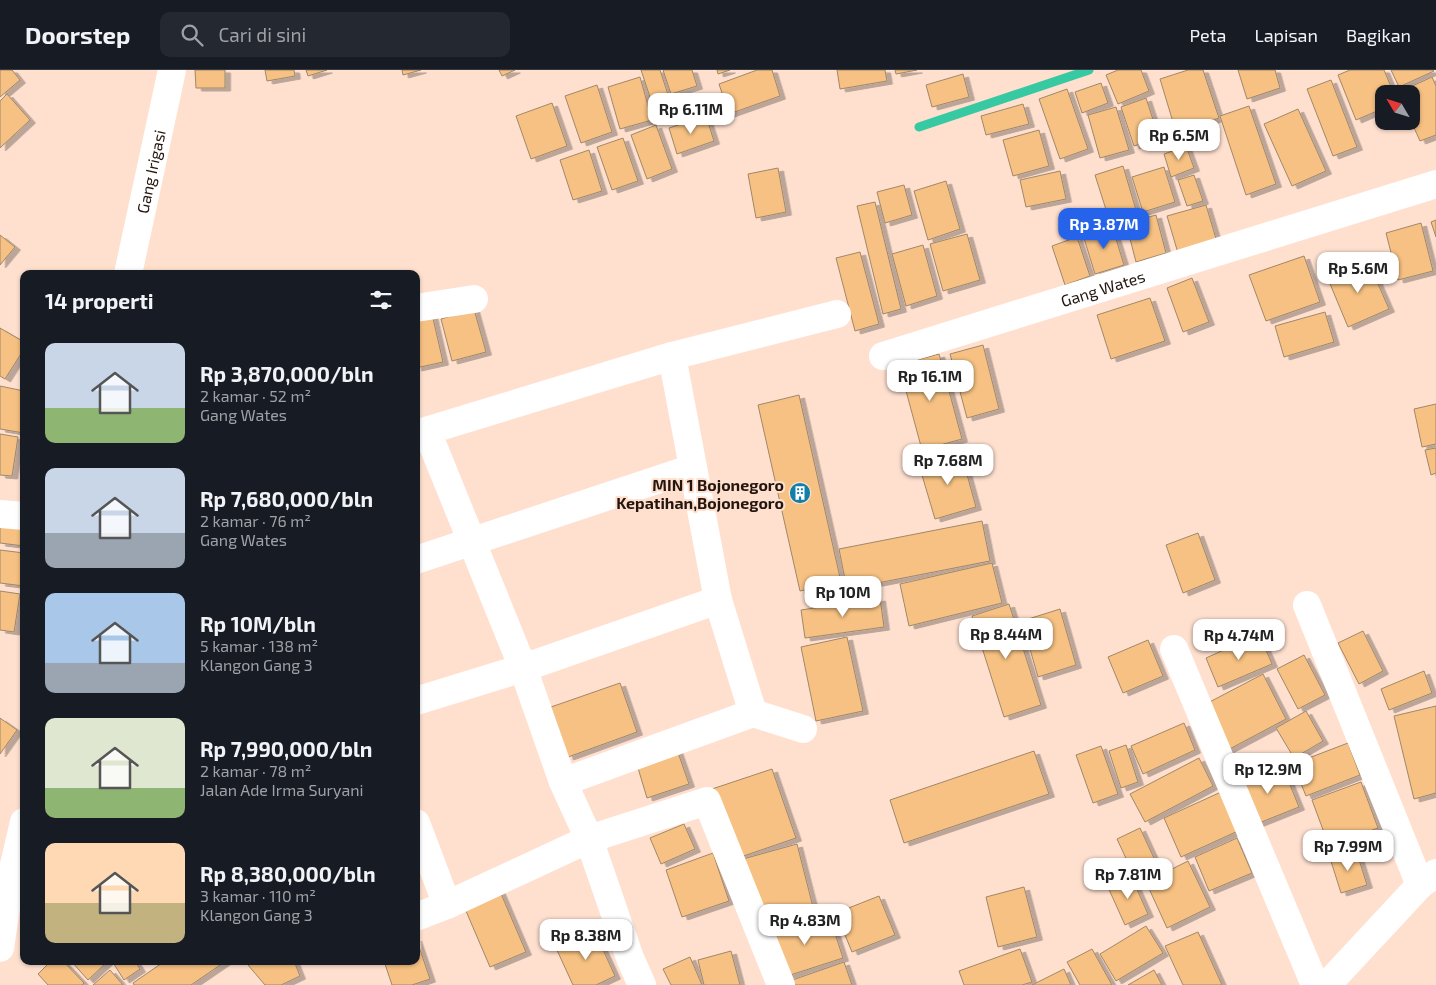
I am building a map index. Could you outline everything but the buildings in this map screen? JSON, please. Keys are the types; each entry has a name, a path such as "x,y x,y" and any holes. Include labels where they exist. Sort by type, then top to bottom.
{"street":[{"name":"Gang Irigasi","path":"129,270 172,70"},
{"name":"Gang Wates","path":"883,356 1436,184"},
{"path":"420,307 474,299"},
{"path":"642,985 630,958 589,839 563,782 523,668 472,542 422,433 672,356 837,314"},
{"path":"672,356 718,600 753,713"},
{"path":"420,559 693,468"},
{"path":"0,514 20,516"},
{"path":"420,700 523,668 718,600"},
{"path":"1307,605 1428,879 1328,985"},
{"path":"1174,649 1315,985"},
{"path":"563,782 753,713 803,730"},
{"path":"420,915 447,905 589,839 708,801 781,985"},
{"path":"420,834 447,905"},
{"path":"0,948 20,841"}],"waterway":[{"path":"919,127 1089,70"}],"place":[{"name":"MIN 1 Bojonegoro Kepatihan,Bojonegoro","path":"800,493"}]}
